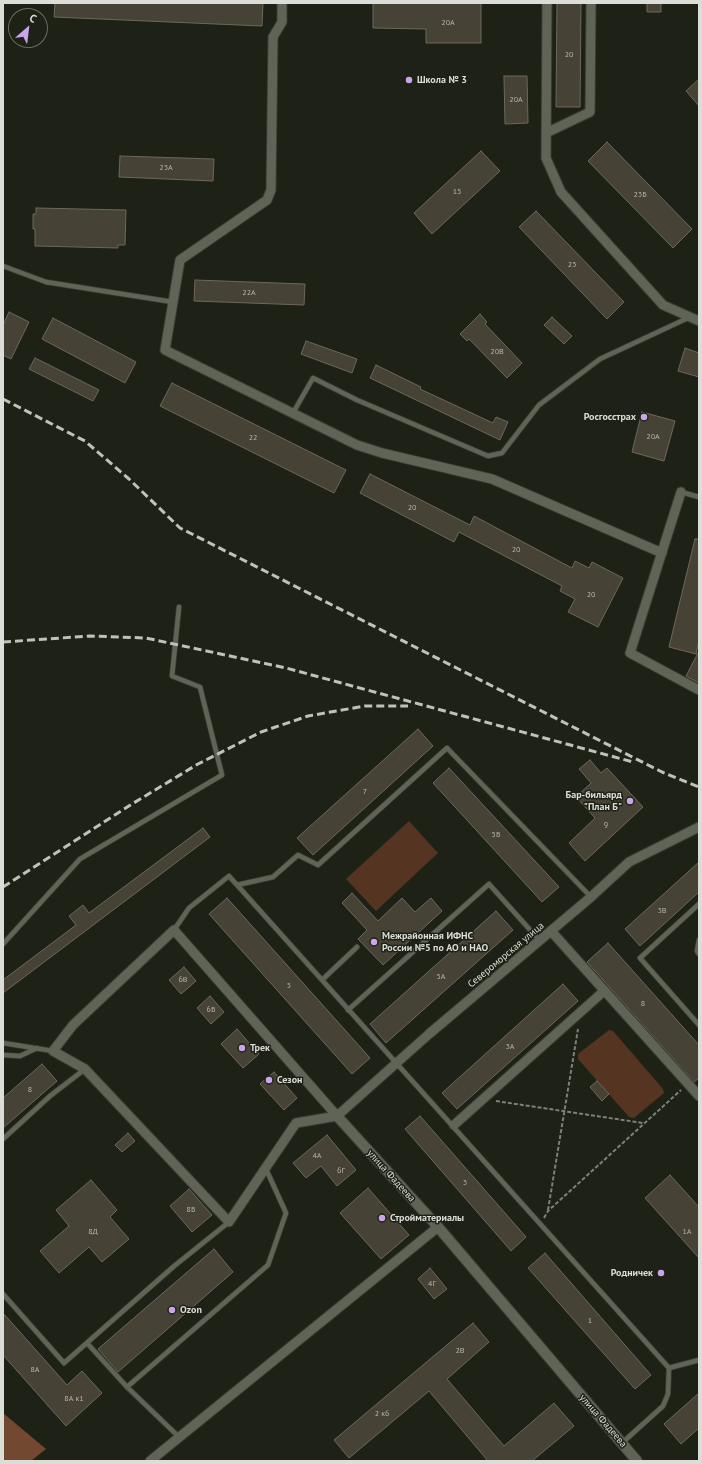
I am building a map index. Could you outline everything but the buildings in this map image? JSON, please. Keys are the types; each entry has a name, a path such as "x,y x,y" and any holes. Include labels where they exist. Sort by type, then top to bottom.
{"street":[{"path":"282,3 282,22 273,37 271,190 267,200 180,260 165,350 357,445 382,453 492,479 662,553"},
{"path":"547,3 546,158 561,192 663,304 699,320"},
{"path":"546,134 590,112 591,3"},
{"path":"681,492 630,653 699,690"},
{"name":"Североморская улица","path":"337,1116 396,1062 540,941 629,862 699,827"},
{"path":"174,930 73,1025 53,1051 85,1069 229,1222 296,1123 337,1116"},
{"name":"улица Фадеева","path":"174,930 337,1116 438,1227 637,1461"},
{"path":"551,930 699,1096"},
{"path":"454,1125 604,991"},
{"path":"150,1461 438,1227"}],"lane":[{"path":"3,266 46,282 173,302"},
{"path":"293,413 313,378 357,400 488,456 502,453 539,405 600,359 690,317"},
{"path":"681,492 699,497"},
{"path":"3,944 80,859 222,775 200,687 172,676 179,607"},
{"path":"237,885 273,877 298,855 318,865 447,748 591,897"},
{"path":"174,930 189,908 229,876 348,1010 454,1125 670,1368 668,1394 663,1406 622,1443"},
{"path":"348,1010 489,884 540,941"},
{"path":"699,904 640,958 699,1025"},
{"path":"699,940 697,951 699,954"},
{"path":"322,980 357,947"},
{"path":"3,1043 53,1051"},
{"path":"3,1055 20,1056 37,1048"},
{"path":"3,1139 50,1096 85,1069"},
{"path":"127,1387 268,1265 286,1213 266,1169"},
{"path":"3,1294 64,1363 172,1267 229,1222"},
{"path":"87,1343 127,1387 179,1437"},
{"path":"670,1368 699,1360"}],"path":[{"path":"548,1212 580,1012"},
{"path":"540,1223 548,1212 687,1084"},
{"path":"484,1099 643,1123"}],"shaded area":[{"path":"409,821 438,853 376,911 346,879"},
{"path":"609,1030 613,1031 663,1089 664,1093 634,1118 629,1117 578,1059 578,1054"},
{"path":"3,1413 46,1449 31,1461 3,1461"}],"railway":[{"path":"3,399 85,441 129,479 180,528 662,772 699,787"},
{"path":"3,642 90,636 146,638 286,668 633,762"},
{"path":"3,887 132,804 198,764 261,732 308,716 365,706 408,706"}],"place":[{"name":"Школа № 3","path":"409,80"},
{"name":"Росгосстрах","path":"644,417"},
{"name":"Бар-бильярд \"План Б\"","path":"630,801"},
{"name":"Межрайонная ИФНС России №5 по АО и НАО","path":"374,942"},
{"name":"Трек","path":"242,1048"},
{"name":"Сезон","path":"269,1080"},
{"name":"Стройматериалы","path":"382,1218"},
{"name":"Родничек","path":"661,1273"},
{"name":"Ozon","path":"172,1310"}]}
